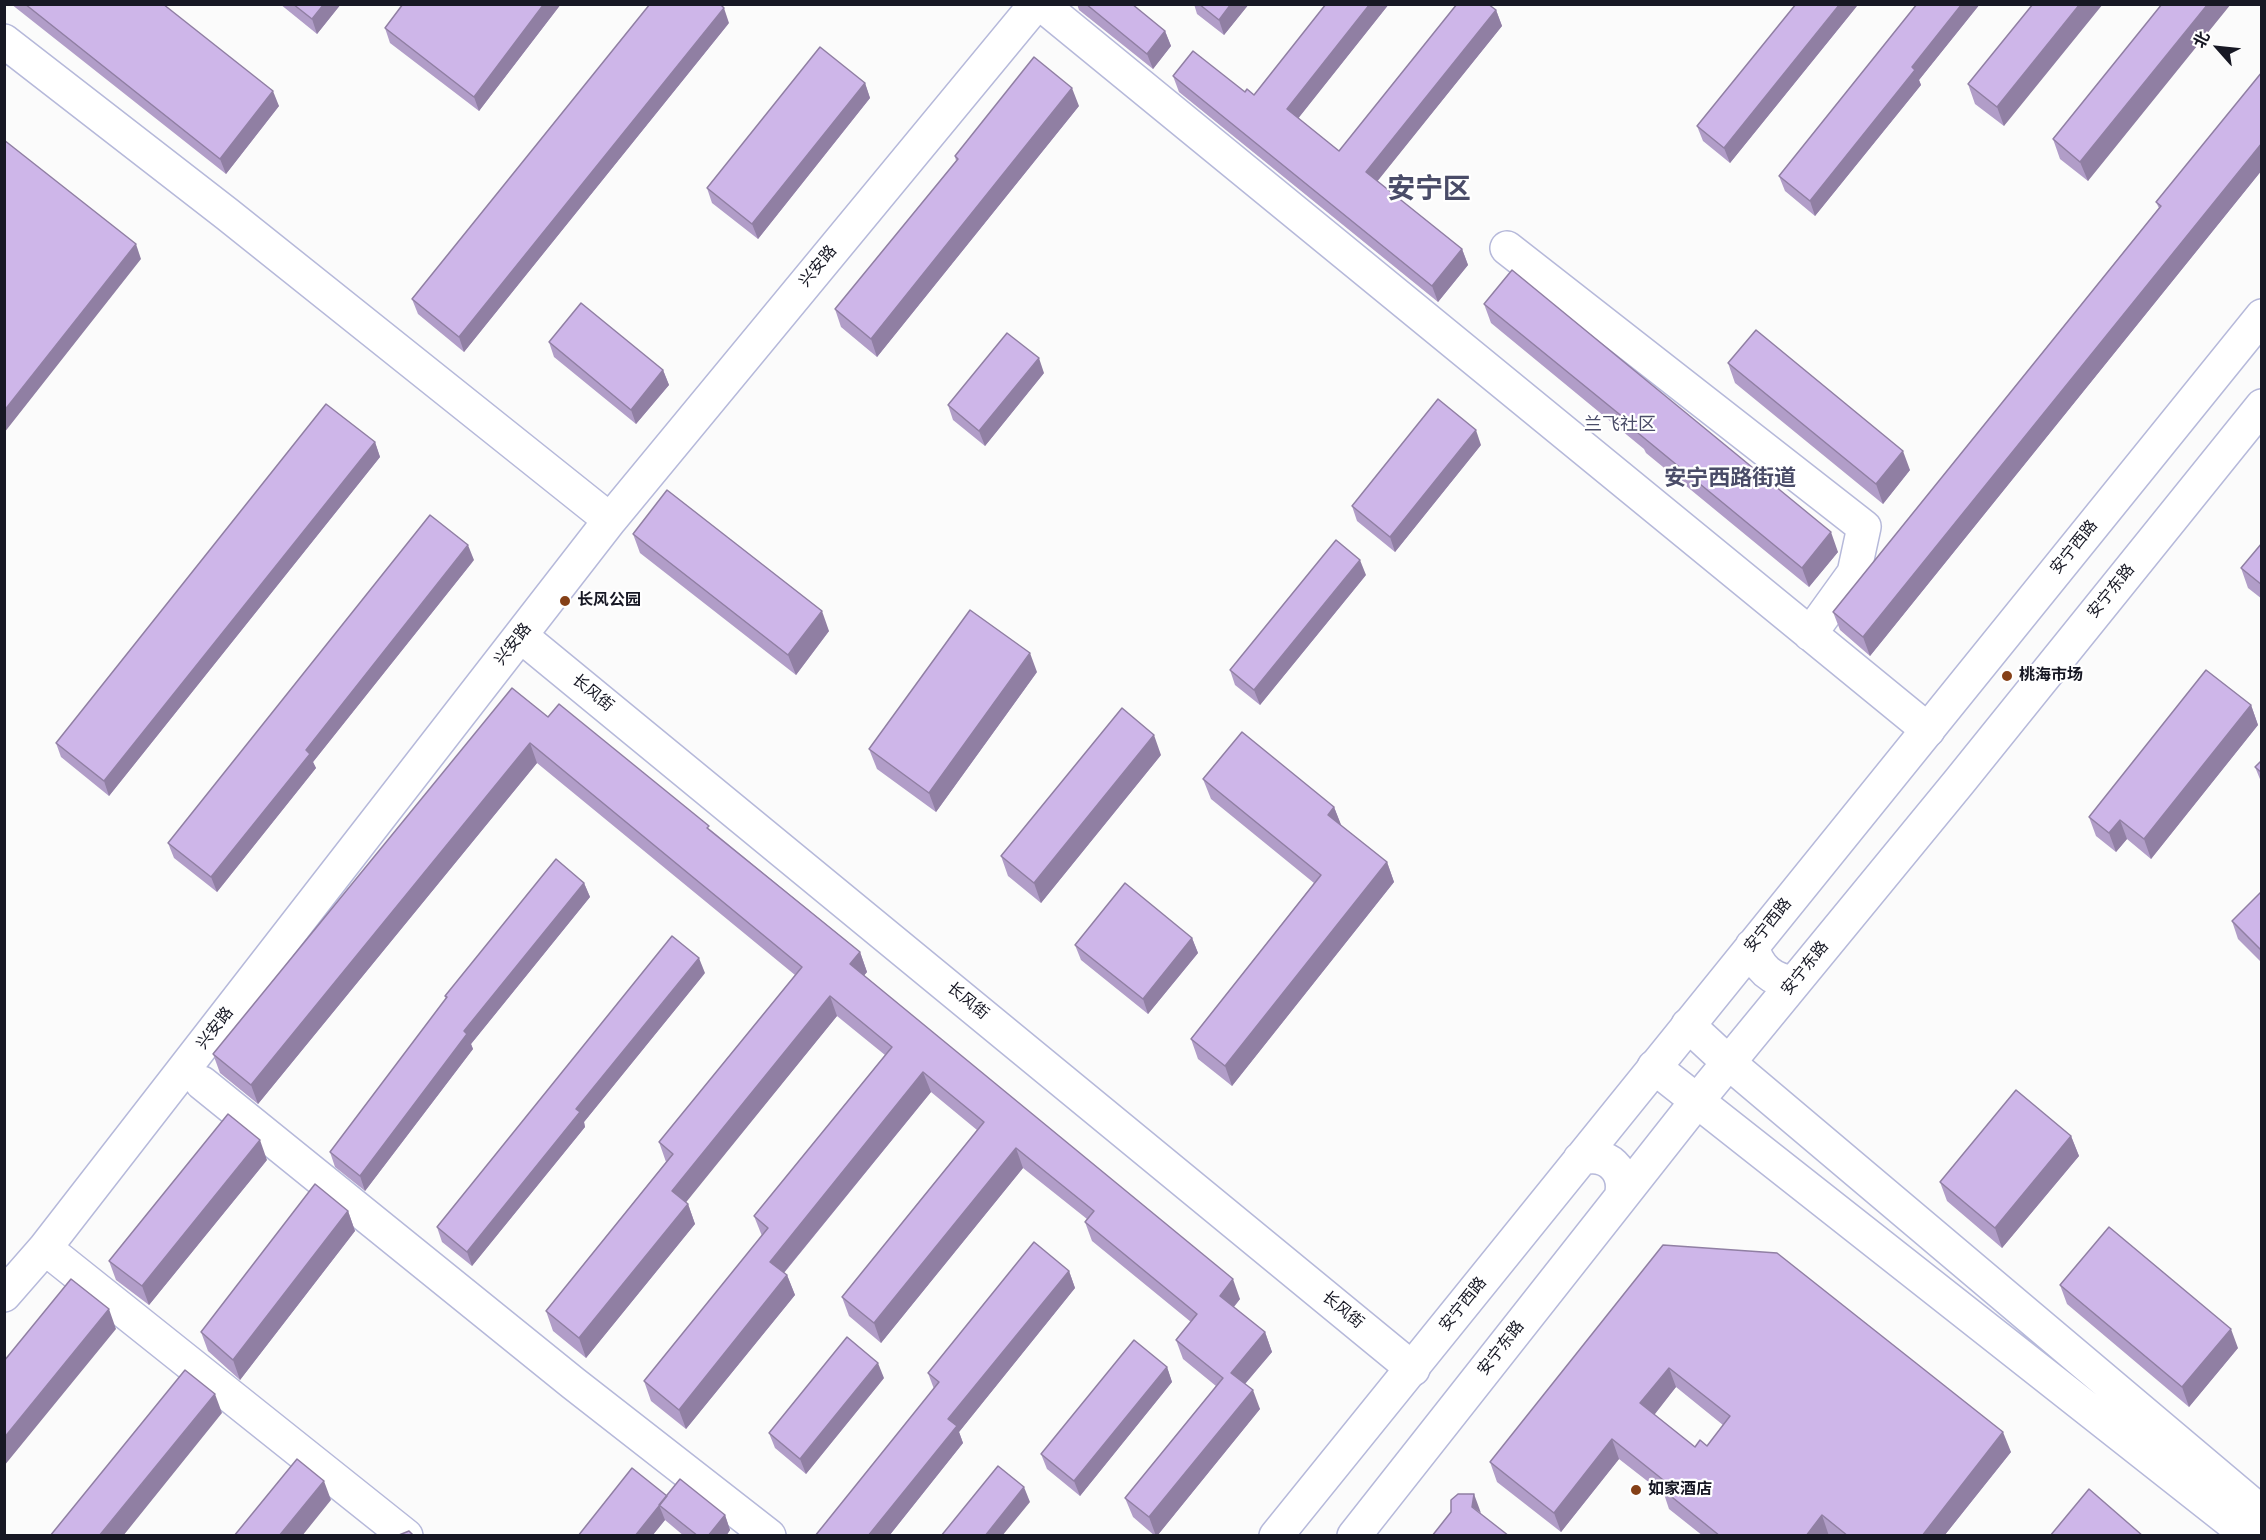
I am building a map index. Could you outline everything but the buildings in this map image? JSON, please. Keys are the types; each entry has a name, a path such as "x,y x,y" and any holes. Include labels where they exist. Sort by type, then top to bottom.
{"street":[{"name":"兴安路","path":"4,1295 45,1248 610,520 1036,4"},
{"path":"1041,4 1928,730"},
{"path":"4,41 237,222 610,520"},
{"path":"1507,248 1864,527 1854,573 1810,634"},
{"name":"安宁西路","path":"1276,1536 2262,316"},
{"name":"安宁东路","path":"1354,1536 1697,1101 2262,406"},
{"name":"长风街","path":"521,636 1413,1369"},
{"path":"1752,946 1763,969 1772,977 1794,983"},
{"path":"1688,1025 2255,1524"},
{"path":"1654,1067 2255,1524"},
{"path":"202,1083 573,1383 769,1536"},
{"path":"1580,1160 1596,1156 1612,1163 1622,1179 1622,1197"},
{"path":"45,1248 406,1536"}],"place":[{"name":"长风公园","path":"565,601"},
{"name":"桃海市场","path":"2007,676"},
{"name":"如家酒店","path":"1636,1490"}],"district":[{"name":"安宁区","path":"1429,192"},
{"name":"兰飞社区","path":"1620,426"},
{"name":"安宁西路街道","path":"1730,480"}]}
